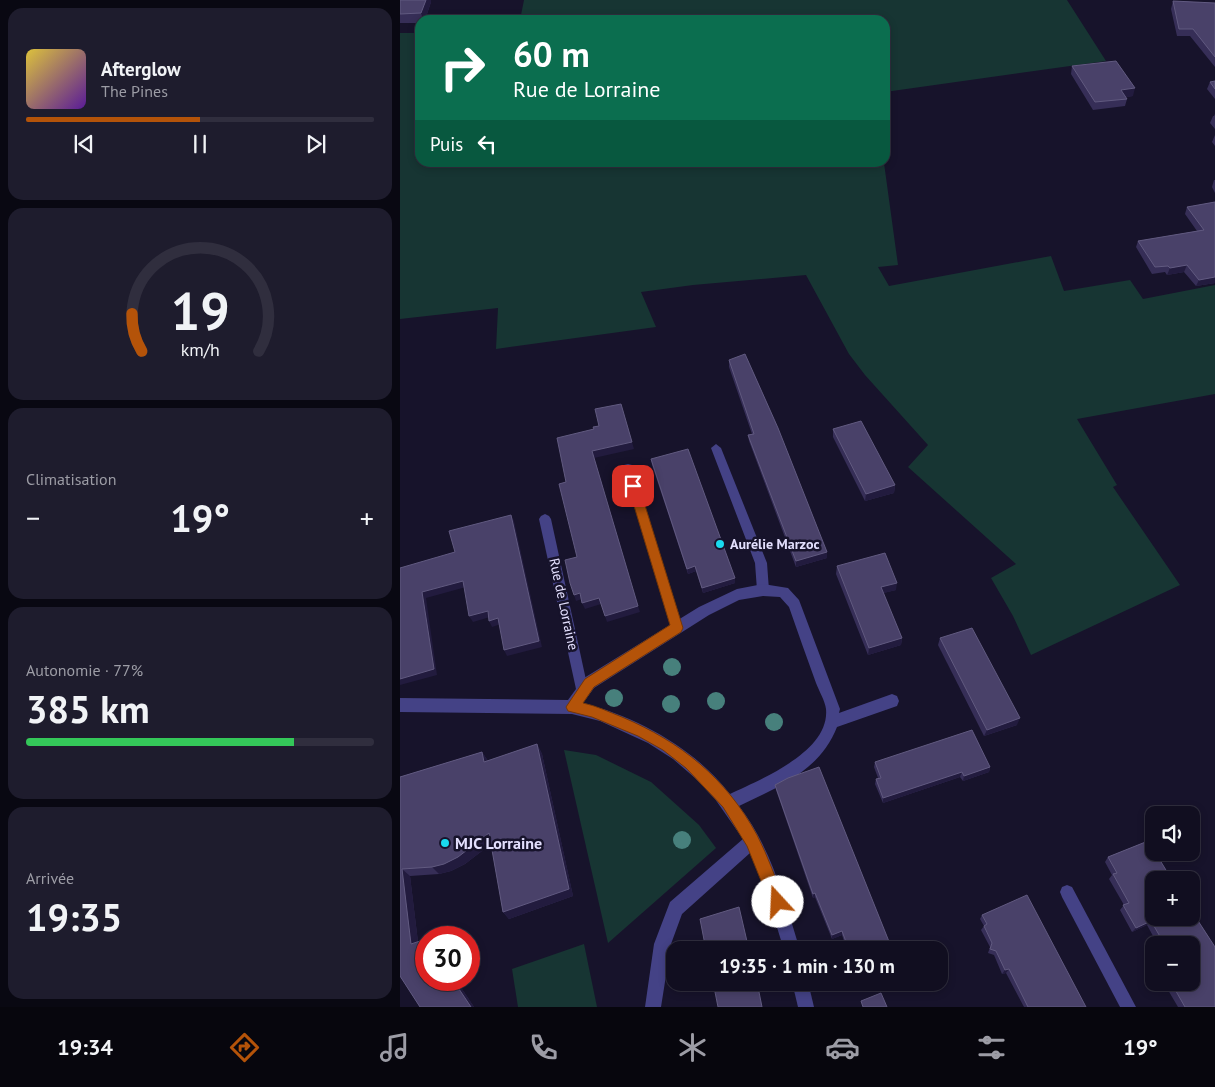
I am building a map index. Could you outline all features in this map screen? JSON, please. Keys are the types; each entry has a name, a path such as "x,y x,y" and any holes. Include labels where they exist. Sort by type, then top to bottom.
{"street":[{"path":"572,707 582,689 589,683 704,611 737,595 763,590 783,592 794,604 833,709 832,722 824,742 798,768 728,802"},
{"path":"832,722 892,701"},
{"path":"400,705 572,707 608,717 668,746 690,764 728,802 752,841 772,886 789,941"},
{"path":"653,1007 661,949 668,923 676,908 752,841"},
{"path":"802,991 806,1007"}],"lane":[{"path":"716,448 761,563 763,590"},
{"path":"628,468 677,628"},
{"name":"Rue de Lorraine","path":"545,518 582,689"},
{"path":"1067,892 1128,1007"}],"green space":[{"path":"524,0 1067,0 1106,61 890,91 890,15 521,15"},
{"path":"400,33 415,33 415,167 885,167 898,265 878,267 889,286 1051,256 1064,291 1130,280 1143,299 1215,285 1215,394 1077,419 1117,485 1113,487 1180,585 1031,655 1013,616 991,578 1016,564 908,467 928,445 865,375 849,354 806,275 693,285 641,292 656,327 496,349 498,308 400,319"},
{"path":"564,750 596,755 651,782 699,825 716,848 608,943"},
{"path":"584,944 597,1007 518,1007 512,969"}],"building":[{"path":"400,0 426,0 421,13 400,14"},
{"path":"1173,1 1215,3 1215,57 1193,29 1179,29"},
{"path":"1116,61 1135,88 1121,90 1127,99 1095,102 1072,66"},
{"path":"1215,81 1215,89 1210,82"},
{"path":"1215,202 1215,277 1199,280 1187,265 1170,268 1168,266 1155,267 1138,241 1204,230 1187,207"},
{"path":"745,354 778,428 827,552 796,561 748,435 754,434 729,360"},
{"path":"621,404 632,442 592,451 638,606 605,616 599,598 582,603 580,593 574,595 570,583 565,560 577,557 559,484 566,482 557,438 594,429 593,427 599,426 595,409"},
{"path":"861,421 895,485 866,494 833,429"},
{"path":"688,449 735,578 702,588 695,566 687,569 651,459"},
{"path":"511,515 539,641 504,650 498,618 489,621 488,611 469,616 463,581 422,592 434,669 400,679 400,568 455,552 449,531"},
{"path":"885,553 897,583 881,587 902,638 869,648 837,566"},
{"path":"972,628 1020,718 987,730 940,638"},
{"path":"972,730 990,767 964,776 962,772 883,798 876,779 881,778 875,762"},
{"name":"MJC Lorraine","path":"537,744 569,889 503,912 489,833 458,857 444,864 432,867 402,869 411,944 415,943 415,991 460,991 471,1007 420,1007 400,976 400,777 482,752 484,762"},
{"path":"819,767 889,941 846,941 842,931 832,935 815,893 813,894 775,785 788,778"},
{"path":"1145,842 1145,861 1160,861 1167,871 1145,871 1145,924 1136,928 1123,905 1129,903 1113,874 1117,873 1108,857"},
{"path":"1027,895 1086,1007 1028,1007 1009,969 1005,970 996,951 990,949 992,943 984,926 987,924 982,915"},
{"path":"739,907 747,941 704,941 700,919"},
{"path":"1200,924 1215,947 1215,1007 1185,1007 1176,991 1200,991 1200,936 1160,936 1154,926 1200,926"},
{"path":"715,991 759,991 762,1007 718,1007"},
{"path":"881,993 887,1007 863,1007 861,1001"}],"place":[{"name":"Aurélie Marzoc","path":"720,544"},
{"name":"MJC Lorraine","path":"445,843"}],"route":[{"path":"633,486 677,628 589,683 582,689 572,707 593,711 643,732 668,746 712,784 728,802 752,841 778,902"}]}
